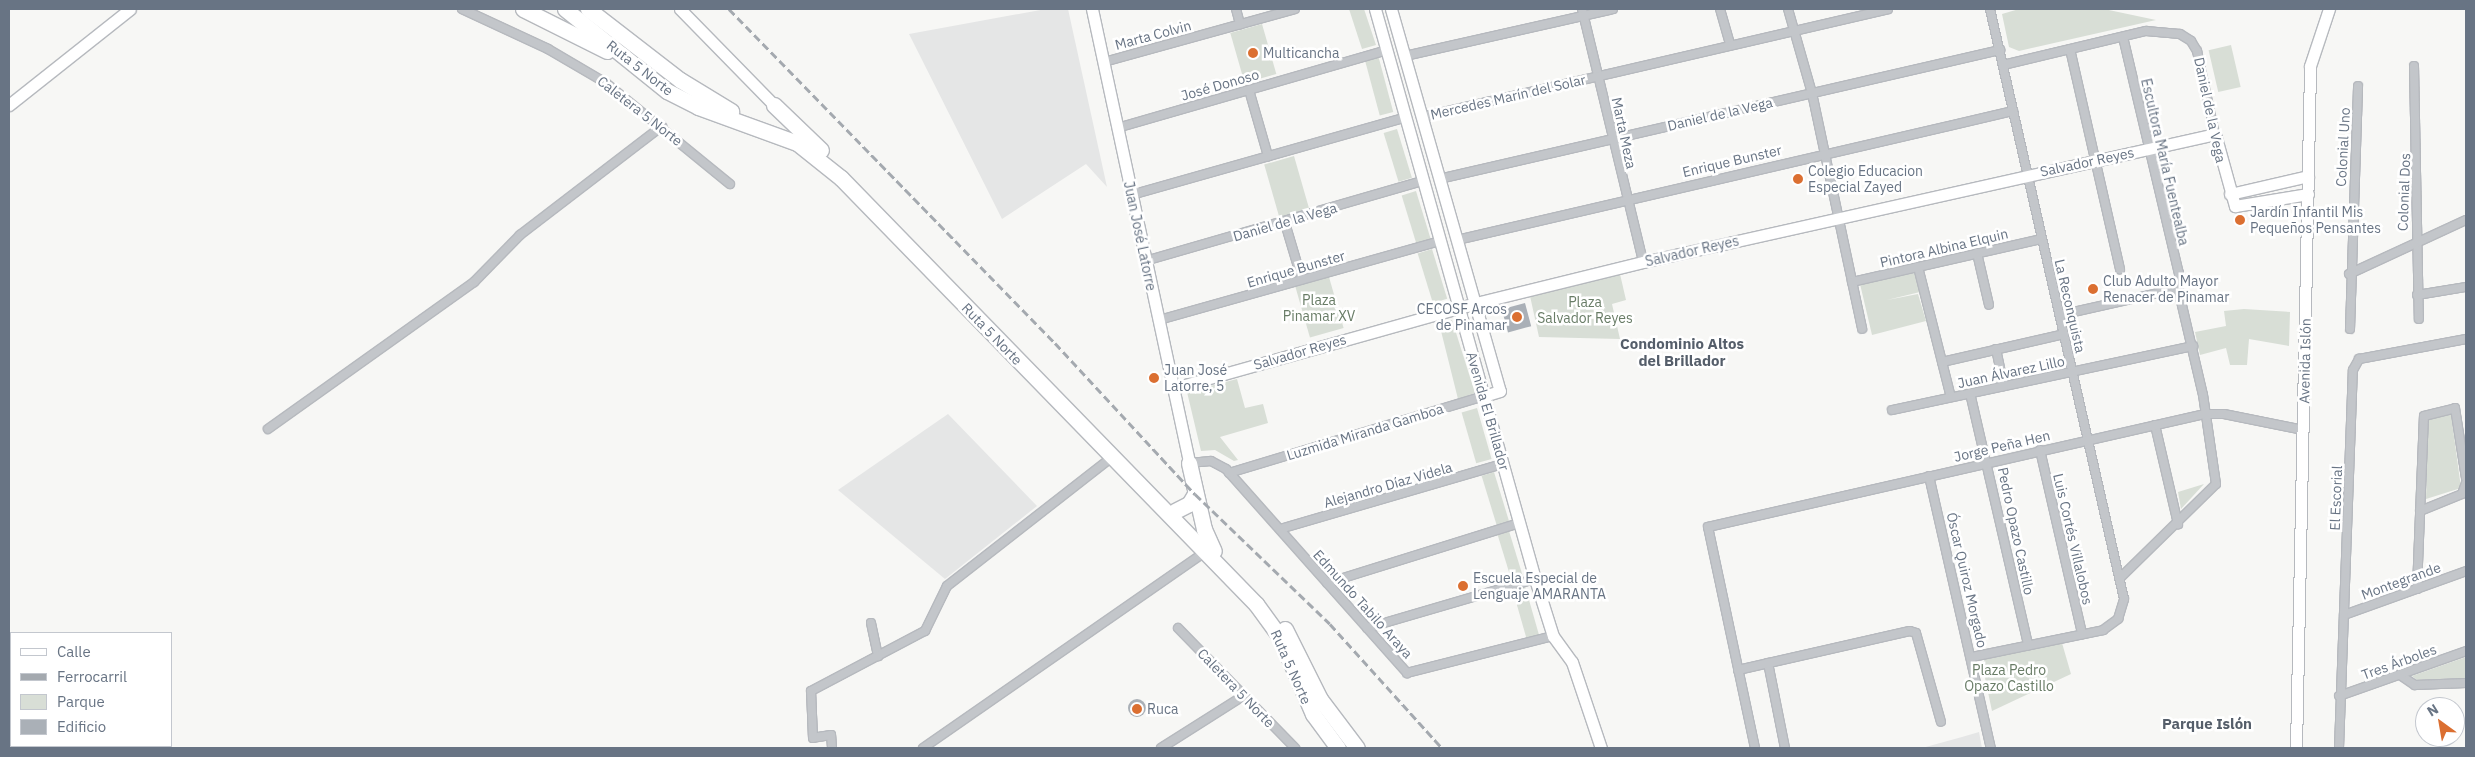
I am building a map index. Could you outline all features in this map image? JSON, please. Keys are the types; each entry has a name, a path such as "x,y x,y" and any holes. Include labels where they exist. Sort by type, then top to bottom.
{"highway":[{"path":"523,9 643,71"},
{"name":"Ruta 5 Norte","path":"565,9 679,98 781,135 816,155 1112,457 1283,627 1320,699 1357,748"},
{"name":"Ruta 5 Norte","path":"588,9 629,42 718,105 791,132 821,150 1175,512 1274,627 1313,714 1338,748"},
{"path":"605,9 629,42"},
{"path":"774,105 821,150"},
{"path":"1189,463 1209,552"},
{"path":"1175,512 1189,504 1195,494"}],"street":[{"path":"9,105 130,9"},
{"name":"Caletera 5 Norte","path":"462,9 587,70 662,126 730,184"},
{"path":"680,9 774,105"},
{"name":"Juan José Latorre","path":"1092,9 1189,463"},
{"path":"1236,9 1240,24"},
{"name":"Marta Colvin","path":"1104,62 1295,9"},
{"name":"Avenida El Brillador","path":"1375,9 1535,579 1553,636 1572,662 1601,748"},
{"name":"Avenida El Brillador","path":"1391,9 1500,391"},
{"path":"1405,56 1583,12 1613,9"},
{"path":"1720,9 1730,45"},
{"path":"1788,9 1812,93 1862,329"},
{"name":"Mercedes Marín del Solar","path":"1131,195 1406,117 1422,117 1730,45 1796,33 1888,9"},
{"name":"La Reconquista","path":"1990,9 2004,65 2041,239 2120,578 2122,610 2109,627 2082,634"},
{"name":"Avenida Islón","path":"2296,748 2295,715 2310,66 2329,9"},
{"name":"Marta Meza","path":"1583,12 1625,198 1643,262"},
{"name":"Daniel de la Vega","path":"2004,65 2123,37 2163,30 2191,40 2197,51 2230,194"},
{"name":"Escultora María Fuentealba","path":"2123,37 2178,273 2179,293 2193,346 2216,484 2178,524"},
{"path":"2070,49 2120,269"},
{"name":"José Donoso","path":"1117,128 1387,50"},
{"name":"Daniel de la Vega","path":"1439,179 2000,50"},
{"name":"Colonial Dos","path":"2414,66 2419,170 2415,244 2419,319"},
{"name":"Colonial Uno","path":"2350,329 2349,274 2358,86"},
{"path":"1249,90 1268,156"},
{"name":"Enrique Bunster","path":"1457,240 1625,198 2013,111"},
{"path":"268,430 474,282 520,235 662,126"},
{"name":"Salvador Reyes","path":"1174,388 1476,303 1643,262 2215,134"},
{"path":"2308,176 2230,194 2231,201 2240,207 2308,194"},
{"name":"Daniel de la Vega","path":"1145,261 1285,223 1423,181"},
{"path":"2349,274 2466,220"},
{"path":"1285,223 1302,280"},
{"name":"Pintora Albina Elquin","path":"1852,282 2041,239"},
{"name":"Enrique Bunster","path":"1159,320 1440,241"},
{"path":"1977,253 1989,304"},
{"path":"1918,267 1952,397"},
{"path":"2417,295 2466,287"},
{"path":"2060,316 2172,290 2179,293"},
{"path":"1942,362 2064,334"},
{"name":"El Escorial","path":"2339,748 2339,696 2344,615 2353,370 2359,359 2466,339"},
{"name":"Juan Álvarez Lillo","path":"1892,410 2193,346"},
{"path":"1996,349 2004,386"},
{"name":"Luzmida Miranda Gamboa","path":"1230,473 1500,391"},
{"name":"Pedro Opazo Castillo","path":"1970,393 1988,462 2028,645"},
{"path":"2417,589 2424,416 2454,408 2466,478"},
{"name":"Jorge Peña Hen","path":"1738,670 1708,527 2204,414 2303,430"},
{"path":"2120,578 2178,524 2154,425"},
{"name":"Luis Cortés Villalobos","path":"2040,450 2082,634"},
{"path":"832,748 831,734 813,738 811,692 925,631 947,586 1112,457"},
{"name":"Edmundo Tabilo Araya","path":"1189,463 1211,461 1230,473 1407,673 1553,636"},
{"name":"Alejandro Díaz Videla","path":"1280,529 1503,464"},
{"name":"Óscar Quiroz Morgado","path":"1929,476 1972,657 1991,748"},
{"path":"2420,511 2462,494 2466,484"},
{"path":"1327,583 1520,523"},
{"path":"923,748 1209,552"},
{"name":"Montegrande","path":"2344,615 2466,571"},
{"path":"1367,628 1535,579"},
{"path":"871,623 878,656"},
{"name":"Caletera 5 Norte","path":"1178,628 1295,748"},
{"path":"1755,748 1738,670 1910,631 1916,633 1941,722"},
{"path":"1972,657 2082,634"},
{"name":"Tres Árboles","path":"2339,696 2466,651"},
{"path":"1768,663 1785,748"},
{"path":"2400,675 2415,685 2466,683"},
{"path":"1161,748 1243,696"},
{"name":"Avenida Islón","path":"2289,748 2295,715"}],"shaded area":[{"path":"1046,9 1068,9 1107,187 1086,164 1002,219 909,34"},
{"path":"948,414 1037,506 945,579 838,490"},
{"path":"1979,732 1982,748 1922,748 1962,737"}],"green space":[{"path":"1349,9 1364,9 1376,45 1362,49"},
{"path":"2019,9 2104,9 2156,20 2019,51 2009,47 2002,14"},
{"name":"Multicancha","path":"1262,24 1276,74 1245,83 1230,33"},
{"path":"2231,45 2241,87 2218,92 2209,50"},
{"path":"1378,55 1393,112 1380,116 1364,59"},
{"path":"1397,129 1412,178 1399,182 1384,133"},
{"path":"1294,156 1309,209 1279,217 1264,165"},
{"path":"1416,191 1431,240 1417,244 1402,195"},
{"path":"1432,249 1447,299 1433,303 1418,253"},
{"path":"1915,273 1920,292 1887,300 1918,294 1926,321 1872,335 1860,284"},
{"name":"Plaza Salvador Reyes","path":"1620,274 1626,300 1612,304 1620,339 1539,337 1530,296"},
{"name":"Plaza Pinamar XV","path":"1329,277 1344,328 1310,338 1295,287"},
{"path":"2244,309 2290,312 2289,346 2249,339 2247,365 2230,365 2226,348 2200,355 2195,332 2226,326 2224,311"},
{"path":"1452,320 1475,393 1458,399 1439,323"},
{"path":"1237,379 1245,408 1263,404 1268,423 1220,437 1238,460 1234,461 1215,450 1201,451 1187,392"},
{"path":"1477,408 1492,459 1476,463 1462,412"},
{"path":"2451,414 2461,488 2426,499 2428,419"},
{"path":"1494,472 1509,522 1497,526 1482,476"},
{"path":"2204,484 2181,509 2178,492"},
{"path":"1509,531 1524,581 1513,584 1498,535"},
{"path":"1525,586 1540,637 1527,641 1513,590"},
{"name":"Plaza Pedro Opazo Castillo","path":"2062,643 2071,674 1992,711 1982,664 1985,659"},
{"path":"2466,657 2466,678 2417,680 2412,676"}],"building":[{"name":"CECOSF Arcos de Pinamar","path":"1525,303 1531,326 1508,332 1502,309"},
{"name":"Ruca","path":"1137,699 1143,702 1146,708 1143,714 1137,717 1131,714 1128,708 1131,702"}],"railway":[{"path":"729,9 1055,343 1195,494 1330,624 1442,748"}],"place":[{"name":"Multicancha","path":"1253,53"},
{"name":"Colegio Educacion Especial Zayed","path":"1798,179"},
{"name":"Jardín Infantil Mis Pequeños Pensantes","path":"2240,220"},
{"name":"Club Adulto Mayor Renacer de Pinamar","path":"2093,289"},
{"name":"CECOSF Arcos de Pinamar","path":"1517,317"},
{"name":"Juan José Latorre, 5","path":"1154,378"},
{"name":"Escuela Especial de Lenguaje AMARANTA","path":"1463,586"},
{"name":"Ruca","path":"1137,709"}],"district":[{"name":"Condominio Altos del Brillador","path":"1682,352"},
{"name":"Parque Islón","path":"2207,724"}]}
